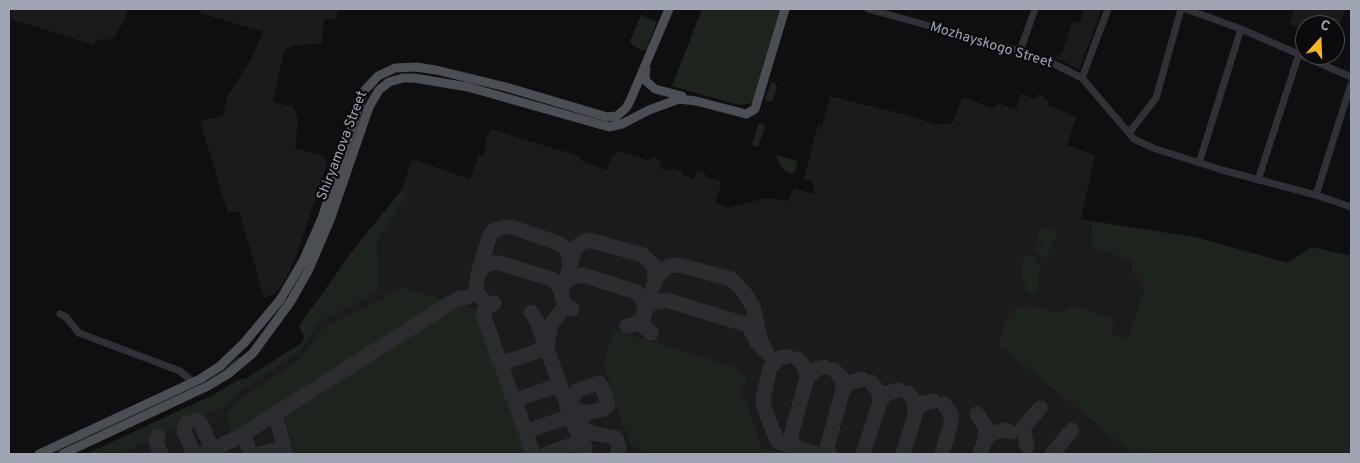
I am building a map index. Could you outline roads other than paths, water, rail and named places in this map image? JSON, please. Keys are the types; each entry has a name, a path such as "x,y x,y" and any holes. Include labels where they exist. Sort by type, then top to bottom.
{"main road":[{"name":"Shiryamova Street","path":"39,454 193,382 220,366 265,320 284,296 310,247 341,163 364,91 378,76 395,68 416,67 436,70 506,87 607,117 613,117 622,114 626,108 669,9"},
{"name":"Shiryamova Street","path":"63,454 208,386 228,374 259,345 276,323 300,285 318,248 374,96 389,82 403,78 414,78 461,85 609,127 628,122 648,110 675,100 696,100 742,114 752,112 755,108 785,9"},
{"path":"647,61 646,81 655,88 696,100"},
{"path":"265,320 261,329 265,333 276,323"},
{"path":"234,353 239,350 245,352 244,361"}],"street":[{"name":"Mozhayskogo Street","path":"868,9 1020,52 1052,63 1082,78 1134,139 1153,148 1199,164 1316,195 1351,207"},
{"path":"1020,52 1035,9"},
{"path":"1082,78 1108,9"},
{"path":"1130,133 1156,98 1181,9"},
{"path":"1186,9 1241,29 1295,52"},
{"path":"1199,164 1241,29"},
{"path":"1258,180 1295,65"},
{"path":"1324,65 1351,77"},
{"path":"1316,195 1351,84"},
{"path":"60,314 66,316 78,333 180,371 193,382"}]}
